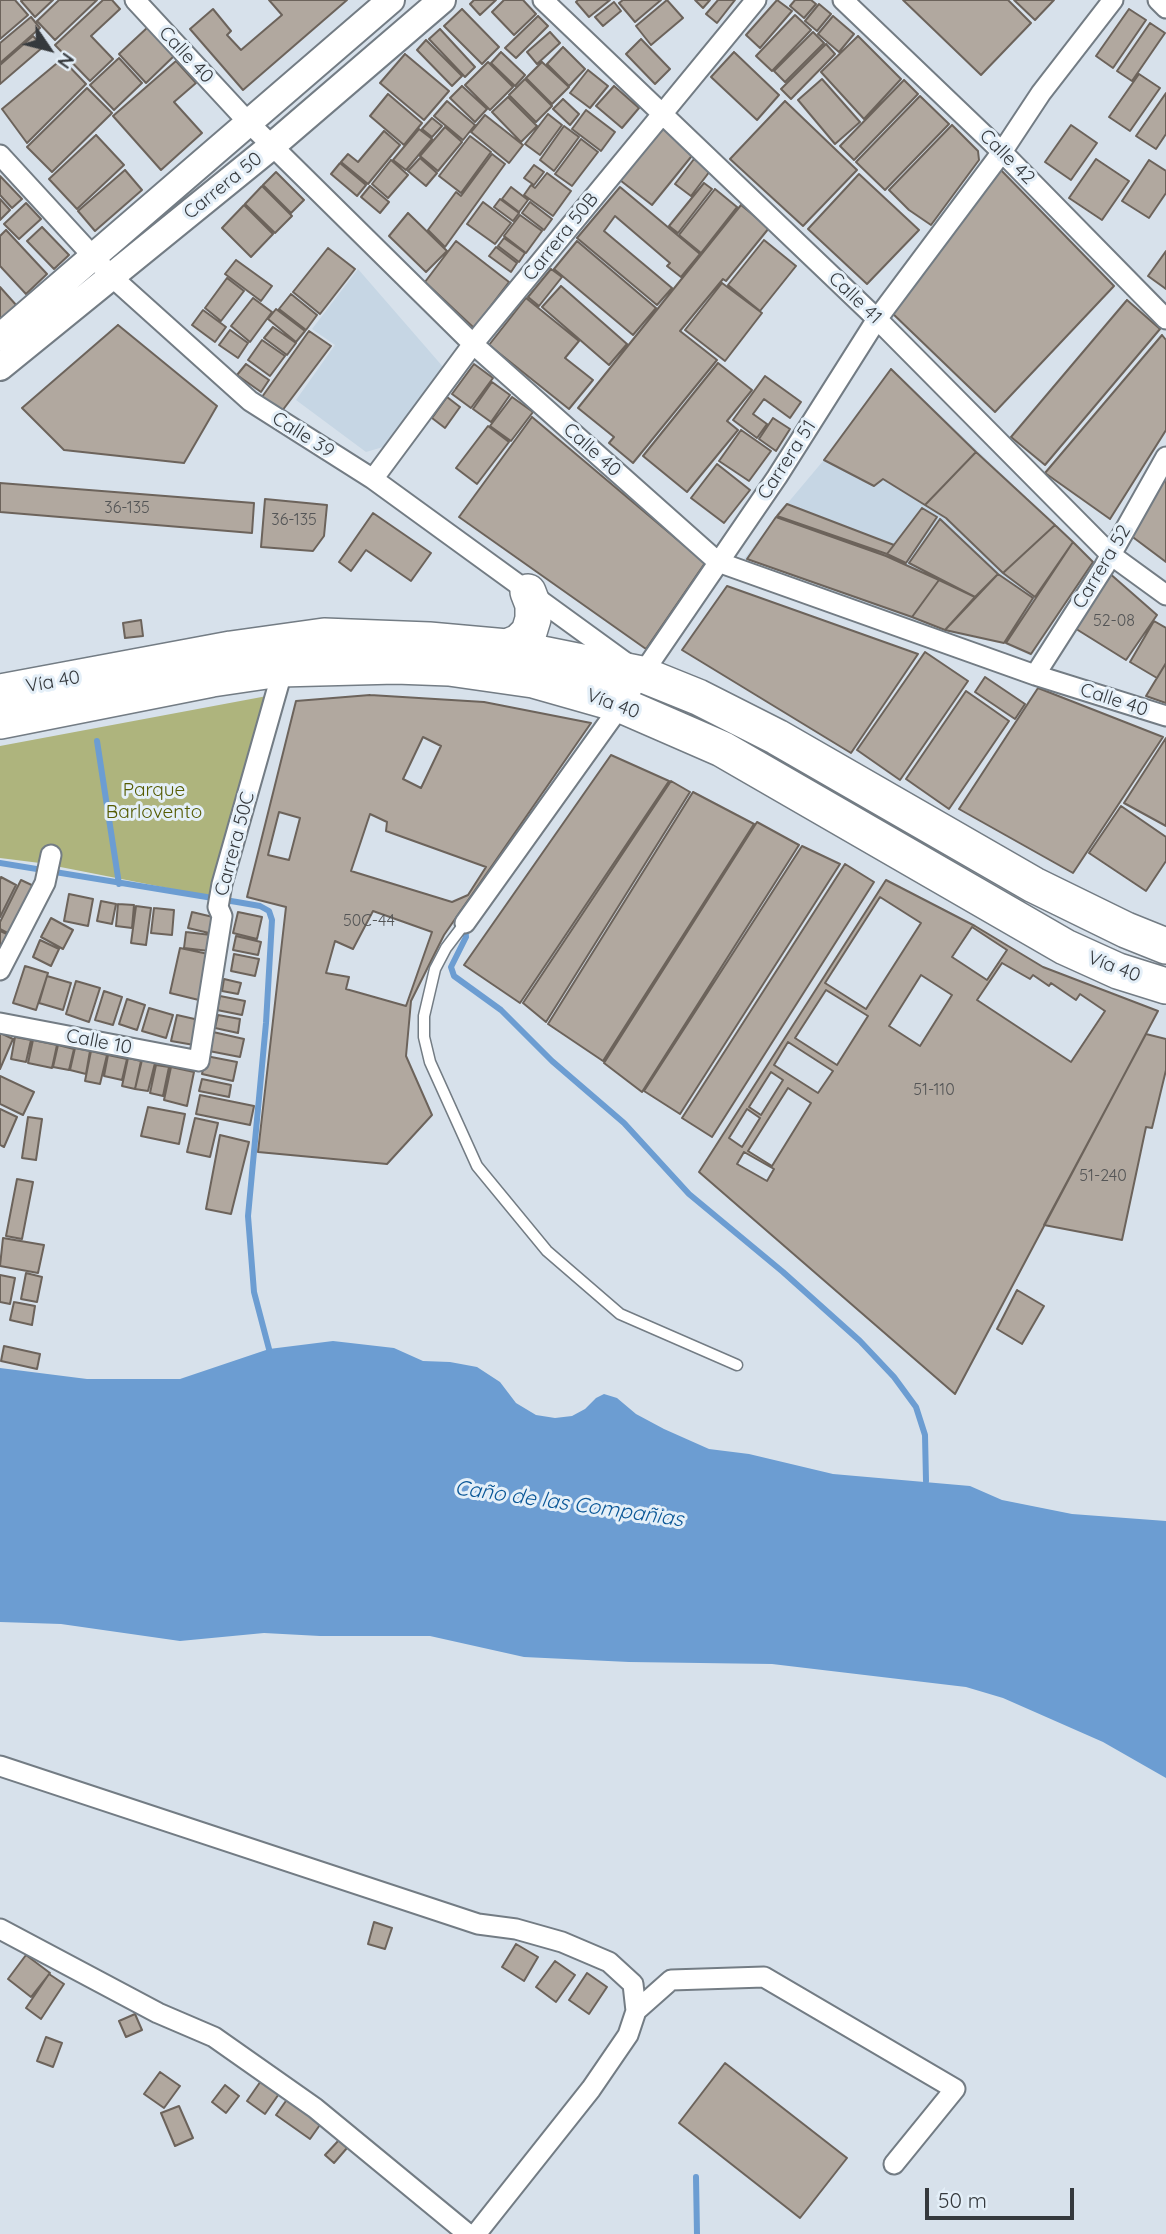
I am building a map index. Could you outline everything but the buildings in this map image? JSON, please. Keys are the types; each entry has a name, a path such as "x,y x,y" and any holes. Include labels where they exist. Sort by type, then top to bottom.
{"highway":[{"path":"507,647 519,642 534,619 528,592"},
{"name":"Vía 40","path":"0,692 231,649 324,636 429,640 507,647 642,674 698,697 777,737 1034,885 1126,930 1166,946"},
{"name":"Vía 40","path":"0,721 212,679 280,669 396,666 449,668 533,680 621,705 682,730 757,768 1065,947 1118,971 1166,986"}],"street":[{"name":"Calle 40","path":"135,0 247,122 473,344 718,562 1035,675 1166,716"},
{"name":"Carrera 50","path":"0,337 391,0"},
{"name":"Carrera 50","path":"0,367 272,146 442,0"},
{"name":"Calle 41","path":"542,0 877,319 1111,555 1166,595"},
{"name":"Carrera 50B","path":"373,479 473,344 756,0"},
{"name":"Calle 42","path":"844,0 1002,152 1166,318"},
{"name":"Carrera 51","path":"465,922 621,705 777,477 877,319 1002,152 1041,93 1113,0"},
{"path":"1158,0 1166,8"},
{"name":"Calle 39","path":"0,155 112,276 250,401 373,479 642,674"},
{"name":"Carrera 52","path":"1035,675 1111,555 1166,457"},
{"name":"Carrera 50C","path":"199,1061 222,916 218,907 222,884 279,683 280,669"},
{"path":"0,970 45,880 51,855"},
{"name":"Calle 10","path":"0,1023 199,1061"},
{"path":"0,1766 478,1924 516,1929 589,1952 609,1962 633,1984 636,2011 628,2035 591,2089 476,2234"},
{"path":"0,1929 158,2013 214,2037 315,2108 468,2234"},
{"path":"636,2011 671,1980 764,1977 956,2090 894,2164"}],"lane":[{"path":"465,922 435,969 424,1016 424,1037 430,1062 477,1166 547,1251 620,1314 737,1365"}],"shaded area":[{"path":"358,269 444,368 383,447 366,452 296,400 335,345 312,329"},
{"path":"891,368 1094,562 1031,656 1005,644 944,632 744,559 823,461"}],"green space":[{"name":"Parque Barlovento","path":"267,696 218,898 40,863 0,858 0,746"}],"water":[{"name":"Caño de las Compañias","path":"333,1341 394,1348 423,1361 477,1367 500,1382 516,1403 536,1415 555,1418 572,1416 604,1394 617,1398 636,1414 664,1429 709,1449 749,1454 833,1474 970,1486 1002,1500 1072,1514 1166,1521 1166,1778 1103,1742 1003,1698 966,1687 772,1664 524,1657 430,1636 264,1633 180,1641 61,1624 0,1622 0,1368 87,1379 180,1379 269,1349"}],"waterway":[{"path":"97,741 119,884"},
{"path":"0,863 260,906 269,911 272,920 266,1023 248,1216 254,1292 269,1349"},
{"path":"465,924 466,937 451,967 454,976 501,1010 552,1061 624,1123 689,1194 783,1272 860,1341 894,1377 916,1407 925,1435 926,1481"},
{"path":"696,2177 697,2234"}]}
